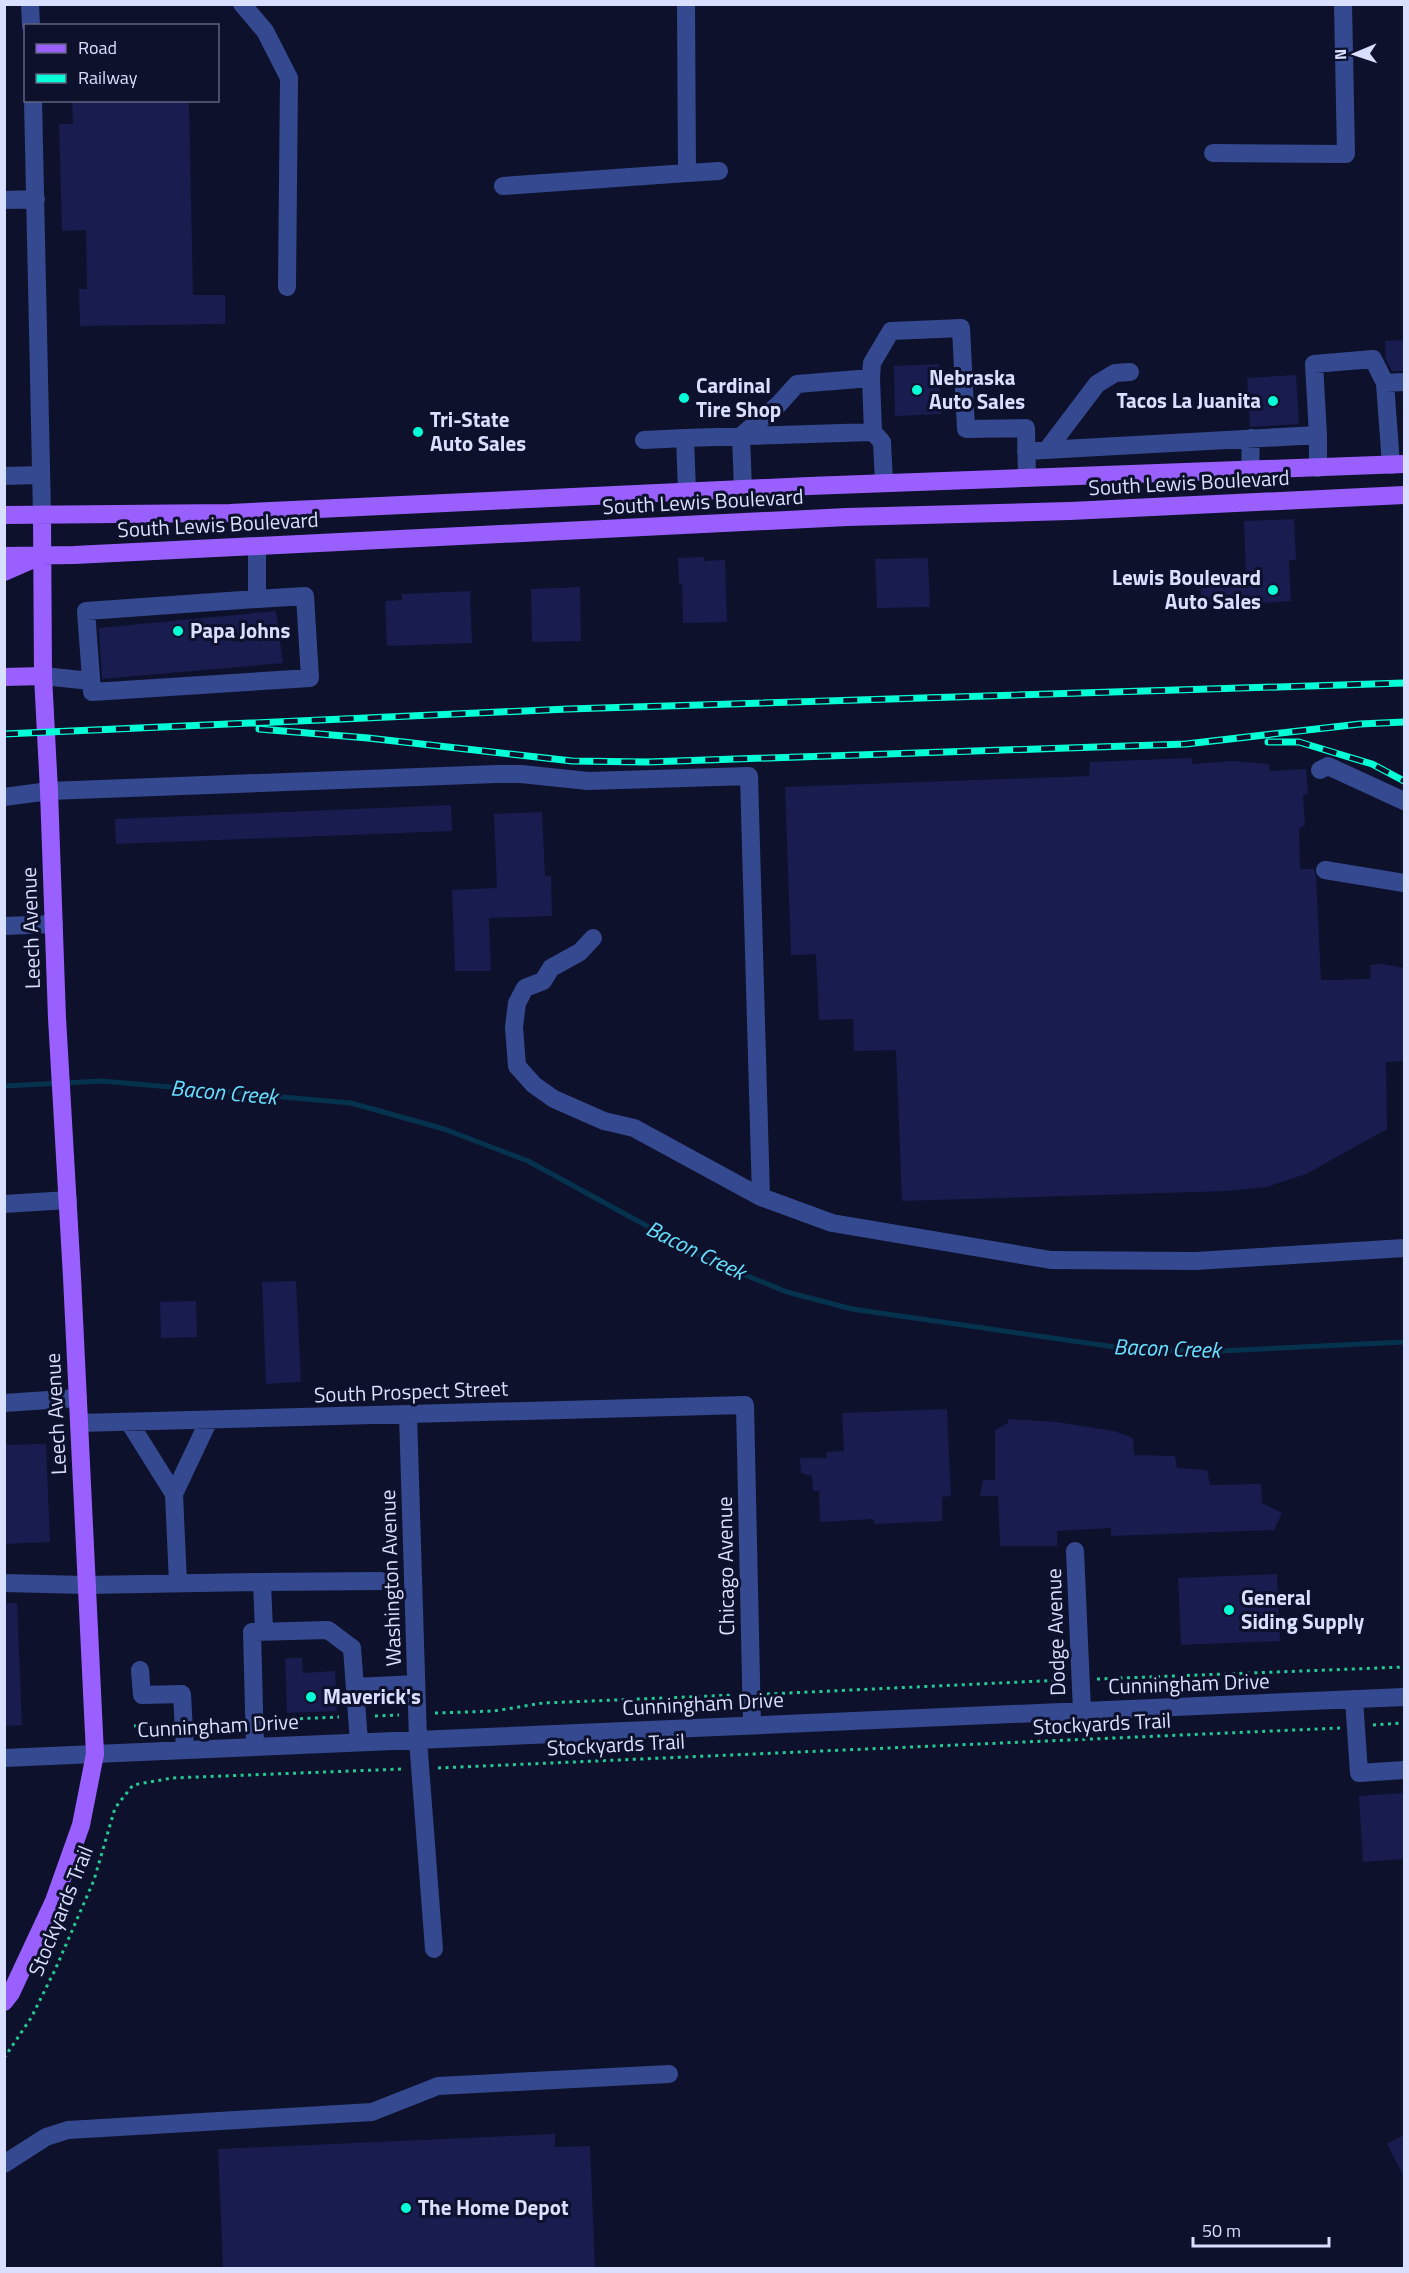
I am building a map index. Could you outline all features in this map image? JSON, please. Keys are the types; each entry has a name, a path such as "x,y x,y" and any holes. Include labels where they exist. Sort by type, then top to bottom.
{"main road":[{"name":"South Lewis Boulevard","path":"4,515 231,513 884,483 1398,464"},
{"name":"South Lewis Boulevard","path":"4,556 847,517 1070,511 1404,495"},
{"name":"Leech Avenue","path":"4,2002 11,1993 54,1900 81,1825 95,1754 57,1018 43,676 42,515"},
{"path":"4,572 42,555"},
{"path":"4,677 43,676"}],"street":[{"path":"30,4 31,24"},
{"path":"242,4 265,31 289,78 287,287"},
{"path":"686,4 687,173"},
{"path":"1213,153 1346,154 1343,4"},
{"name":"Leech Avenue","path":"33,102 42,515"},
{"path":"503,186 719,171"},
{"path":"4,200 36,199"},
{"path":"884,483 882,442 873,432 872,363 891,331 961,328 966,429 1026,428 1027,478"},
{"path":"1318,468 1314,364 1373,359 1385,383 1398,464"},
{"path":"1047,450 1097,384 1115,373 1130,372"},
{"path":"741,436 778,405 797,384 871,378"},
{"path":"1385,383 1404,382"},
{"path":"644,440 873,432"},
{"path":"1026,451 1318,435"},
{"path":"741,436 743,489"},
{"path":"685,438 687,492"},
{"path":"1250,470 1251,438"},
{"path":"4,476 41,475"},
{"path":"256,546 256,599"},
{"path":"305,596 310,678 92,692 87,610 256,599 305,596"},
{"path":"43,676 91,681"},
{"path":"1320,770 1328,766 1404,801"},
{"path":"4,797 49,791 496,774 521,774 588,781 749,776 761,1197"},
{"path":"1325,870 1404,883"},
{"path":"4,926 54,924"},
{"path":"593,938 580,952 551,968 543,981 525,988 517,1004 514,1027 517,1066 534,1085 554,1099 604,1121 634,1128 761,1197 832,1223 1051,1260 1196,1261 1404,1248"},
{"path":"4,1204 68,1200"},
{"path":"4,1403 78,1398"},
{"name":"South Prospect Street","path":"79,1423 745,1405"},
{"name":"Chicago Avenue","path":"745,1405 752,1725"},
{"name":"Washington Avenue","path":"408,1415 418,1740 434,1949"},
{"path":"178,1583 174,1494 209,1420"},
{"path":"129,1422 174,1494"},
{"name":"Dodge Avenue","path":"1075,1551 1082,1711"},
{"path":"4,1583 86,1585 381,1581"},
{"path":"262,1582 264,1631"},
{"path":"255,1747 252,1632 264,1631 328,1630 352,1648 359,1742"},
{"path":"140,1670 142,1695 182,1694 185,1750"},
{"path":"355,1687 416,1684"},
{"name":"Cunningham Drive","path":"4,1758 1404,1697"},
{"path":"1354,1699 1359,1773 1404,1770"},
{"path":"4,2164 46,2137 68,2130 372,2112 438,2086 669,2074"}],"path":[{"name":"Stockyards Trail","path":"4,2058 31,2018 55,1970 94,1880 115,1808 133,1785 172,1778 420,1769 1404,1723"}],"building":[{"path":"72,102 189,102 193,295 225,295 225,324 80,326 79,289 87,289 86,230 62,231 59,124 73,124"},
{"path":"1404,340 1404,371 1392,371 1386,360 1385,341"},
{"name":"Nebraska Auto Sales","path":"939,364 941,414 895,416 894,366"},
{"name":"Tacos La Juanita","path":"1296,375 1299,424 1250,427 1247,378"},
{"path":"1294,519 1296,560 1289,560 1291,601 1202,607 1200,579 1246,577 1244,521"},
{"path":"704,557 704,561 725,560 727,622 683,623 682,584 679,584 678,558"},
{"path":"928,558 930,607 877,608 875,559"},
{"path":"580,587 581,641 532,642 531,589"},
{"path":"470,591 472,643 387,646 385,601 402,600 402,594"},
{"path":"276,611 283,663 102,679 99,628"},
{"path":"1191,758 1192,764 1233,761 1269,764 1270,771 1306,769 1308,794 1303,795 1305,825 1299,829 1300,869 1314,869 1316,877 1321,980 1371,979 1370,965 1383,964 1404,968 1404,1061 1386,1062 1387,1129 1306,1174 1266,1187 1228,1191 902,1201 896,1050 854,1051 853,1019 819,1020 816,954 791,955 785,787 1089,776 1090,762"},
{"path":"451,805 452,831 116,844 115,819"},
{"path":"542,812 545,876 551,876 552,916 489,918 491,971 455,971 452,890 497,888 494,814"},
{"path":"296,1281 301,1382 266,1384 262,1282"},
{"path":"196,1301 197,1337 161,1338 160,1302"},
{"path":"947,1409 951,1496 942,1497 942,1521 875,1524 873,1519 820,1522 819,1491 813,1491 812,1476 801,1473 800,1458 827,1458 826,1452 844,1451 842,1413"},
{"path":"1008,1419 1057,1422 1114,1431 1133,1438 1134,1455 1175,1456 1177,1468 1207,1470 1210,1485 1261,1484 1262,1503 1282,1513 1274,1530 1111,1536 1111,1528 1057,1531 1057,1546 1000,1546 998,1496 980,1496 983,1480 995,1480 995,1430 1008,1423"},
{"path":"46,1444 50,1542 4,1544 4,1445"},
{"name":"General Siding Supply","path":"1277,1574 1280,1641 1181,1645 1178,1578"},
{"path":"4,1603 17,1603 22,1725 4,1726"},
{"name":"Maverick's","path":"285,1658 302,1658 303,1673 335,1671 337,1711 287,1713"},
{"path":"1404,1793 1404,1859 1363,1862 1359,1796"},
{"name":"The Home Depot","path":"555,2134 555,2147 590,2146 595,2267 223,2268 218,2149"},
{"path":"1404,2135 1404,2177 1387,2144"}],"waterway":[{"name":"Bacon Creek","path":"4,1086 102,1081 351,1103 444,1129 528,1161 711,1261 787,1292 852,1309 1136,1350 1219,1351 1404,1342"}],"railway":[{"path":"4,734 568,709 1404,683"},
{"path":"259,729 368,738 572,761 647,762 1186,744 1360,724 1404,722"},
{"path":"1268,742 1299,742 1372,764 1404,781"}],"place":[{"name":"Nebraska Auto Sales","path":"917,390"},
{"name":"Cardinal Tire Shop","path":"684,398"},
{"name":"Tacos La Juanita","path":"1273,401"},
{"name":"Tri-State Auto Sales","path":"418,432"},
{"name":"Lewis Boulevard Auto Sales","path":"1273,590"},
{"name":"Papa Johns","path":"178,631"},
{"name":"General Siding Supply","path":"1229,1610"},
{"name":"Maverick's","path":"311,1697"},
{"name":"The Home Depot","path":"406,2208"}]}
